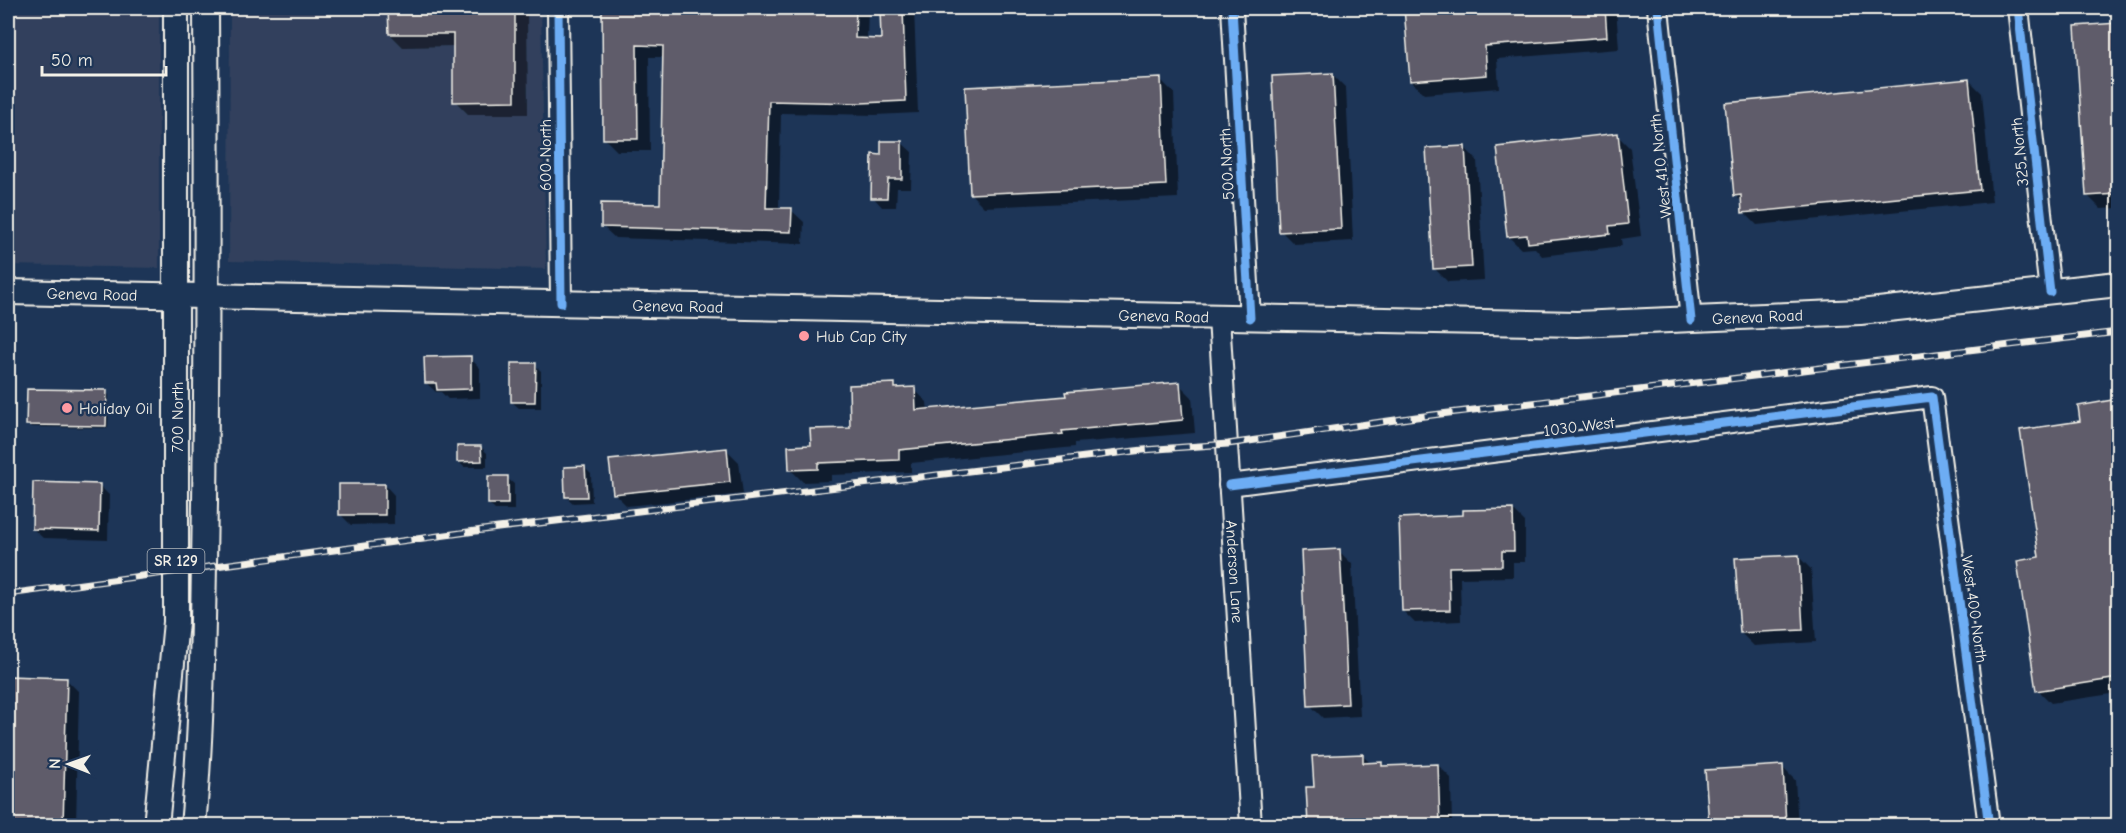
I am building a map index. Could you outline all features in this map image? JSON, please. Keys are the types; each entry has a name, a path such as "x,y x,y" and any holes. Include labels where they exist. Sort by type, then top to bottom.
{"main road":[{"name":"700 North","path":"156,825 176,622 176,8"},
{"name":"700 North","path":"193,825 203,671 207,296 206,8"},
{"name":"Geneva Road","path":"8,292 1577,324 1860,312 2118,284"}],"street":[{"name":"600 North","path":"558,8 561,303"},
{"name":"500 North","path":"1232,8 1250,318"},
{"name":"West 410 North","path":"1658,8 1691,320"},
{"name":"325 North","path":"2018,8 2050,292"},
{"name":"Anderson Lane","path":"1219,318 1251,825"},
{"name":"1030 West","path":"1229,485 1932,397"},
{"name":"West 400 North","path":"1932,397 1989,825"}],"shaded area":[{"path":"8,8 159,8 159,268 8,265"},
{"path":"230,8 541,8 546,269 229,261"}],"building":[{"path":"388,8 515,8 515,101 453,102 453,34 389,34"},
{"path":"602,8 856,8 855,38 881,39 880,8 903,8 906,101 861,103 769,101 766,208 792,208 791,232 601,227 601,203 660,204 663,46 637,45 638,139 603,139"},
{"path":"1404,8 1605,8 1607,37 1485,46 1487,75 1410,81"},
{"path":"2118,23 2118,194 2086,196 2075,26"},
{"path":"1333,73 1341,229 1279,232 1272,76"},
{"path":"1161,78 1166,185 970,194 965,87"},
{"path":"1969,79 1980,190 1742,213 1741,195 1734,196 1725,103"},
{"path":"1618,133 1628,224 1609,226 1610,234 1528,243 1527,235 1507,237 1497,147"},
{"path":"881,141 902,141 902,179 888,179 887,198 871,198 872,154 881,155"},
{"path":"1465,146 1472,267 1433,269 1426,148"},
{"path":"471,356 471,389 437,390 436,383 425,383 424,357"},
{"path":"511,363 536,363 535,402 511,402"},
{"path":"1180,382 1183,420 899,450 899,460 818,463 818,469 789,470 788,446 811,445 810,429 850,428 849,385 895,383 895,388 915,387 916,410 1066,396 1065,392"},
{"name":"Holiday Oil","path":"27,389 107,390 106,426 26,425"},
{"path":"2118,399 2118,678 2036,691 2017,561 2039,557 2020,430 2080,421 2078,406"},
{"path":"457,446 481,446 482,461 457,462"},
{"path":"727,448 730,482 613,494 609,460"},
{"path":"585,466 587,497 565,497 564,467"},
{"path":"488,476 508,476 508,504 488,504"},
{"path":"33,482 100,484 99,531 32,529"},
{"path":"339,484 385,484 385,515 339,515"},
{"path":"1513,509 1514,551 1502,551 1502,566 1449,567 1450,610 1402,611 1399,518 1463,515 1463,510"},
{"path":"1340,549 1348,704 1308,706 1301,551"},
{"path":"1799,555 1803,630 1740,633 1735,558"},
{"path":"8,676 67,678 63,825 8,825"},
{"path":"1363,754 1363,763 1382,762 1382,766 1438,764 1440,825 1308,825 1306,787 1314,787 1312,756"},
{"path":"1783,765 1786,825 1709,825 1705,770"}],"railway":[{"path":"8,594 498,528 1143,450 1228,444 1416,417 2118,332"}],"cycle path":[{"path":"558,8 561,303"},
{"path":"1232,8 1250,318"},
{"path":"1658,8 1691,320"},
{"path":"2018,8 2050,292"},
{"path":"1229,485 1932,397 1989,826"}],"place":[{"name":"Hub Cap City","path":"804,336"},
{"name":"Holiday Oil","path":"67,408"}]}
